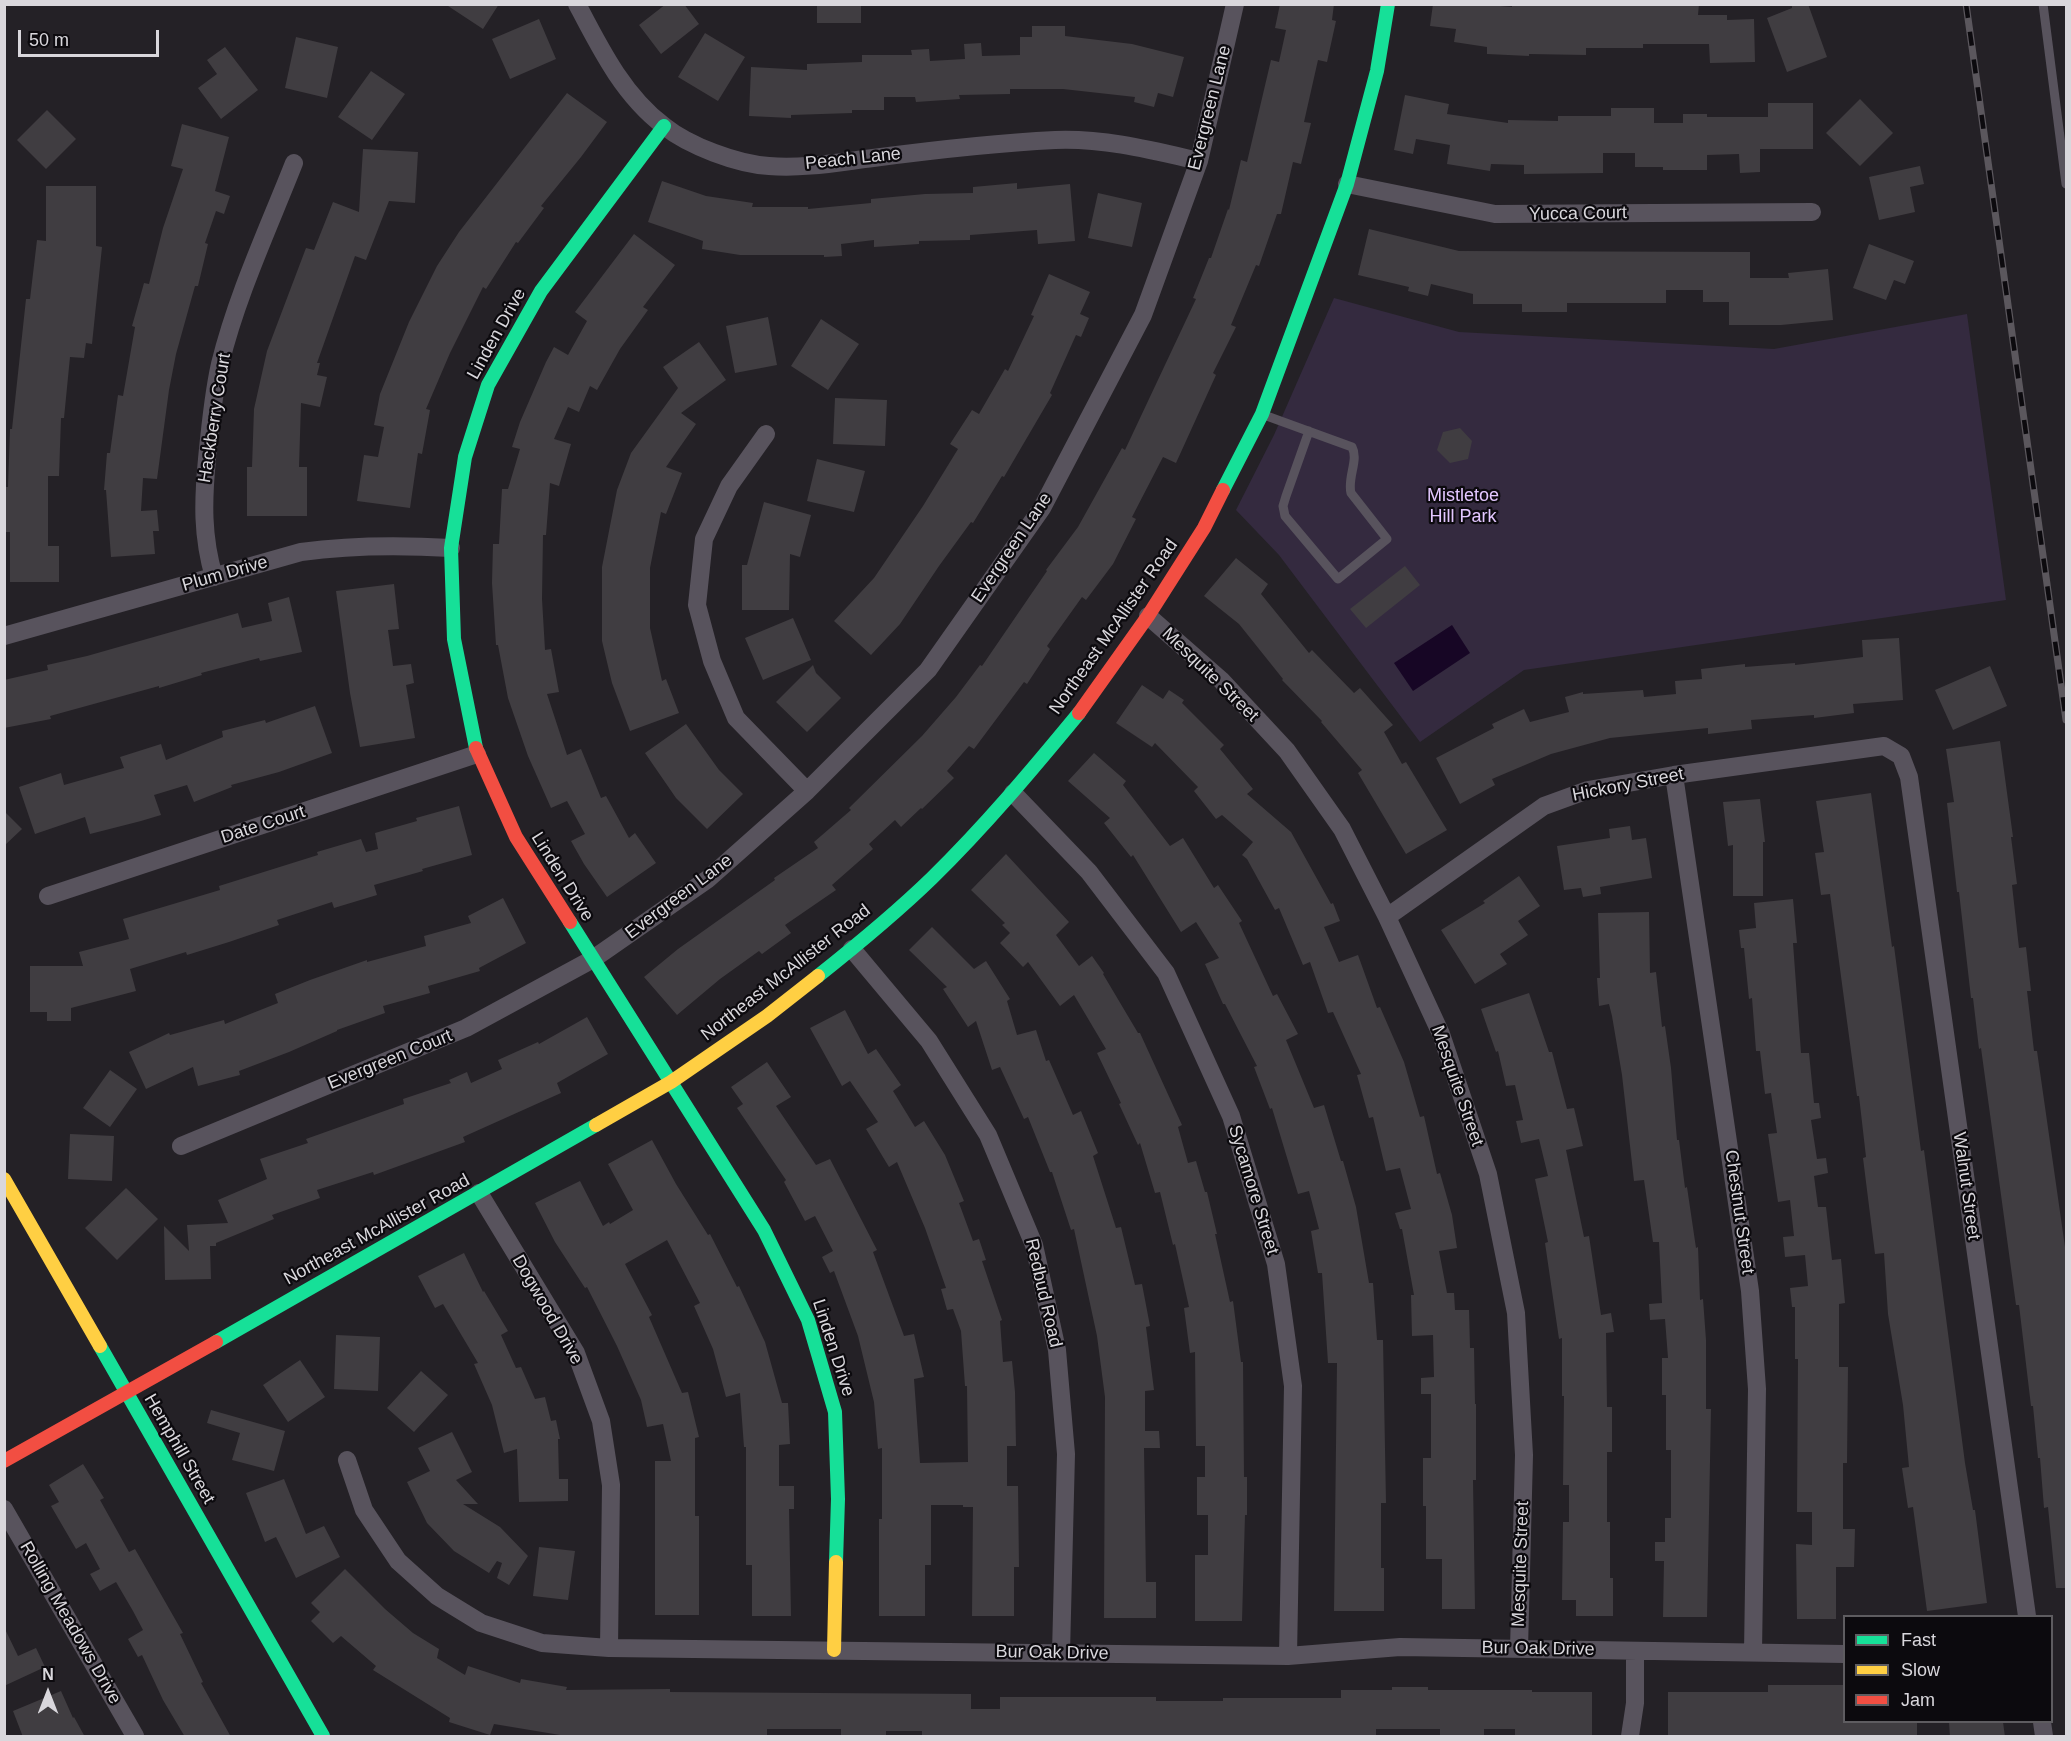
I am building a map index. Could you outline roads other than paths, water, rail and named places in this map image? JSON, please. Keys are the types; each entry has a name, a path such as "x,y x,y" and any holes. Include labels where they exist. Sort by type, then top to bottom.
{"street":[{"name":"Peach Lane","path":"577,4 611,68 631,93 664,126 700,146 733,160 770,166 817,164 1057,140 1124,144 1199,161"},
{"name":"Evergreen Lane","path":"593,959 708,879 807,791 927,670 1042,508 1143,315 1199,161 1235,4"},
{"name":"Northeast McAllister Road","path":"4,1461 671,1082 767,1016 852,949 932,878 1013,793 1084,707 1148,616 1204,528 1262,414 1347,184 1377,71 1388,4"},
{"name":"Linden Drive","path":"664,126 541,291 488,385 465,457 451,548 454,639 477,754 516,837 764,1230 808,1320 835,1412 838,1499 834,1650"},
{"name":"Hackberry Court","path":"214,577 203,528 203,496 209,432 220,366 235,315 294,163"},
{"name":"Yucca Court","path":"1347,184 1495,214 1812,212"},
{"path":"766,434 729,486 704,539 697,605 712,662 736,718 807,791"},
{"name":"Plum Drive","path":"4,636 302,552 339,547 396,545 451,548"},
{"name":"Mesquite Street","path":"1148,616 1221,680 1287,751 1342,829 1387,917 1441,1034 1488,1174 1516,1313 1524,1455 1519,1649"},
{"name":"Hickory Street","path":"1387,917 1544,806 1588,790 1674,775 1884,747 1901,756"},
{"name":"Date Court","path":"48,896 477,754"},
{"name":"Walnut Street","path":"1901,756 1909,777 2026,1615"},
{"name":"Chestnut Street","path":"1674,775 1750,1291 1757,1389 1753,1652"},
{"name":"Sycamore Street","path":"1013,793 1089,872 1166,973 1231,1116 1276,1264 1293,1386 1288,1656"},
{"name":"Redbud Road","path":"852,949 929,1041 988,1135 1034,1245 1057,1350 1066,1454 1061,1653"},
{"name":"Evergreen Court","path":"181,1146 466,1028 593,959"},
{"name":"Hemphill Street","path":"4,1179 323,1737"},
{"name":"Dogwood Drive","path":"479,1193 576,1353 601,1420 611,1485 609,1648"},
{"name":"Bur Oak Drive","path":"347,1460 364,1510 398,1561 437,1596 481,1623 542,1643 609,1648 1288,1656 1400,1647 1843,1654"},
{"name":"Rolling Meadows Drive","path":"4,1509 135,1737"},
{"path":"1630,1737 1635,1704 1635,1651"}],"lane":[{"path":"2043,4 2067,184"},
{"path":"1262,414 1309,431 1352,447 1355,452 1349,486 1387,539 1338,579 1285,516 1283,506 1309,431"}],"railway":[{"path":"1966,4 2066,720"}],"park label":[{"name":"Mistletoe Hill Park","path":"1463,506"}]}
